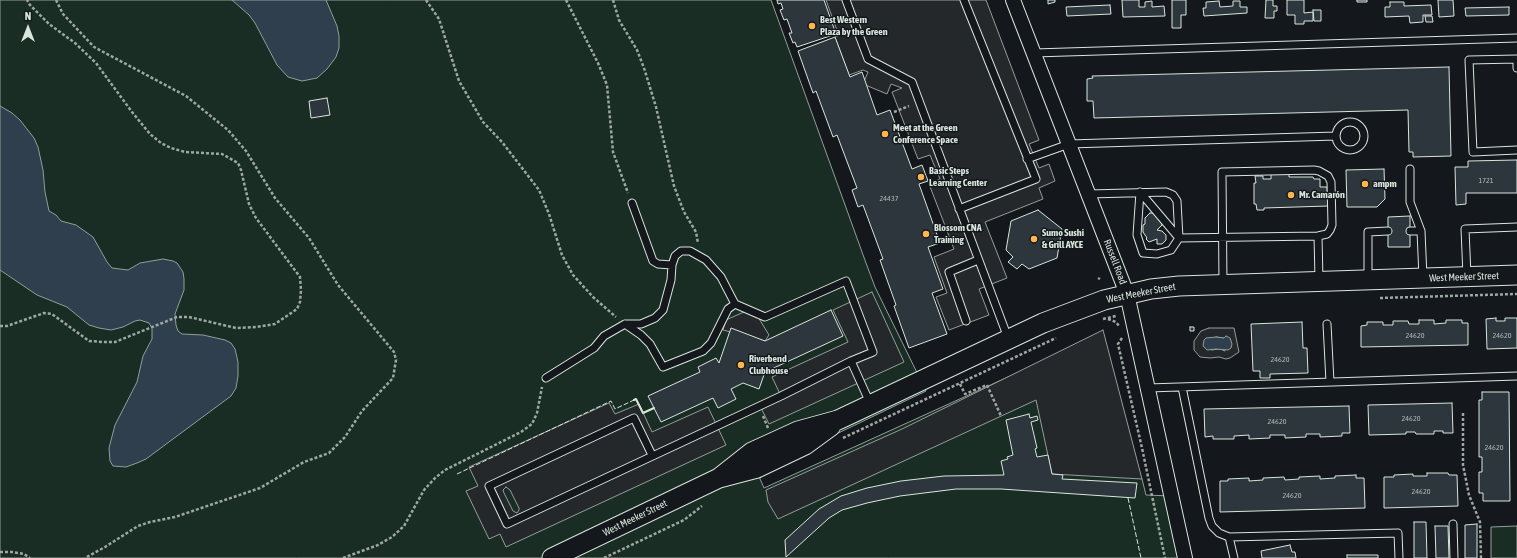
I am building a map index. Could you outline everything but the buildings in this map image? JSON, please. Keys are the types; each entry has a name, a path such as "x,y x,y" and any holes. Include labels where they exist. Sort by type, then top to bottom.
{"main road":[{"name":"West Meeker Street","path":"552,558 719,478 752,452 798,431 838,420 1008,339 1090,304 1127,294 1179,286 1517,275"}],"street":[{"name":"Russell Road","path":"1013,0 1127,294 1185,558"}],"lane":[{"path":"846,0 868,59 912,82 1008,339"},
{"path":"959,209 1036,179 964,0"},
{"path":"1034,53 1517,38"},
{"path":"1517,68 1517,59 1470,60 1472,152 1517,150"},
{"path":"1027,159 1069,144 1336,136"},
{"path":"1410,169 1410,202 1421,231 1423,278"},
{"path":"1140,192 1179,238 1223,238 1318,236 1326,234 1332,225 1331,182 1328,176 1314,170 1222,172 1223,238 1223,284"},
{"path":"1089,194 1140,192 1166,192 1173,195 1177,201 1179,238 1171,250 1157,254 1143,253 1137,235 1140,192"},
{"path":"632,203 653,260 658,264 672,265"},
{"path":"1467,276 1465,229 1517,227"},
{"path":"1410,231 1421,231"},
{"path":"1368,280 1368,232 1388,232"},
{"path":"1318,236 1319,281"},
{"path":"546,378 594,348 604,336 625,324 641,324 655,318 663,310 671,280 672,265 675,256 681,251 690,251 706,260 721,277 735,304 765,317 846,281 873,352 507,524 489,486 634,418 652,455"},
{"path":"966,321 949,272 978,260"},
{"path":"625,324 641,335 650,344 663,367 703,351 711,343 728,309 735,304"},
{"path":"1327,324 1330,382"},
{"path":"852,362 871,405"},
{"path":"1148,388 1517,376"},
{"path":"1182,386 1209,518 1212,526 1219,533 1229,537 1398,533 1399,558"},
{"path":"1454,524 1454,558"},
{"path":"1229,537 1234,558"}],"path":[{"path":"0,326 7,326 44,313 52,314 89,341 115,342 177,317 189,317 236,328 275,324 297,309 300,302 300,277 256,218 249,204 238,163 222,154 185,152 161,143 150,134 132,112 96,63 75,43 49,24 27,0"},
{"path":"56,0 63,14 94,47 186,96 228,130 246,151 275,198 309,238 338,285 394,352 396,360 393,378 362,411 345,437 329,453 304,462 260,488 174,517 138,526 85,558"},
{"path":"426,0 439,19 460,81 483,122 502,142 539,190 549,214 562,255 574,275 593,297 625,324"},
{"path":"566,0 598,63 607,85 613,152 632,203"},
{"path":"613,0 619,20 637,50 644,68 656,107 674,186 684,212 696,232 700,256"},
{"path":"894,112 898,110"},
{"path":"1099,319 1108,319 1116,316"},
{"path":"1108,319 1116,322 1120,327"},
{"path":"1121,333 1122,338 1118,344 1165,558"},
{"path":"842,439 1056,337"},
{"path":"343,558 378,545 392,537 404,526 424,490 445,470 521,432 532,424 537,413 541,389 546,378"},
{"path":"960,384 965,394 987,385 1001,416"},
{"path":"758,406 770,433"},
{"path":"1463,413 1463,465 1469,494 1480,522 1481,558"},
{"path":"604,558 684,520 705,504"},
{"path":"0,552 24,554 30,558"}],"green space":[{"path":"0,0 771,0 875,287 926,391 757,472 764,488 1063,352 1142,479 1146,495 1171,496 1185,558 0,558"},
{"path":"1517,526 1517,558 1491,558 1491,527"}],"shaded area":[{"path":"826,0 986,0 1039,140 1029,144 1039,168 1049,164 1055,181 1039,188 1043,199 985,222 1007,278 979,289 989,315 949,330 936,297 947,293 934,257 954,249 929,184 940,179 930,155 918,159 892,92 902,88 891,84 887,94 863,84 868,72 863,70 849,75 835,37 846,33 845,31 838,33"},
{"path":"872,292 904,362 769,424 760,406 781,396 772,377 848,342 833,310"},
{"path":"744,312 758,317 769,335 765,341 723,330 726,320"},
{"path":"1209,328 1234,328 1239,352 1226,359 1219,357 1200,357 1194,350 1194,341 1201,331","holes":["1216,337 1224,338 1225,351 1220,349 1211,350"]},
{"path":"1103,330 1142,479 1052,474 1036,400 778,519 768,502 766,490 902,429"},
{"path":"609,403 615,414 639,404 652,432 708,407 726,445 506,547 500,534 489,539 466,491 478,486 469,467","holes":["506,487 510,490 519,508 517,513 513,511 503,490"]}],"water":[{"path":"232,0 326,0 337,26 339,36 339,48 336,57 327,69 317,78 302,81 288,77 277,65 255,23 249,15"},
{"path":"0,106 20,120 34,138 38,147 43,170 45,192 49,211 56,215 61,221 76,225 93,237 112,268 128,270 140,263 163,259 177,263 183,272 184,279 184,290 175,314 178,331 182,334 203,335 225,340 231,343 235,349 238,362 238,376 236,388 231,396 146,459 137,463 126,467 113,466 110,461 109,448 115,425 137,382 143,356 152,339 152,328 149,323 140,320 111,330 89,325 67,307 37,295 0,270"},
{"path":"1226,336 1230,338 1232,344 1231,348 1228,350 1207,350 1203,346 1206,338 1224,338"}],"fence":[{"path":"457,474 611,401 615,409 634,400"},
{"path":"1128,498 1141,558"}],"wall":[{"path":"634,400 636,399 643,413 654,408"}],"place":[{"name":"Best Western Plaza by the Green","path":"812,26"},
{"name":"Meet at the Green Conference Space","path":"885,134"},
{"name":"Basic Steps Learning Center","path":"921,177"},
{"name":"ampm","path":"1365,184"},
{"name":"Mr. Camarón","path":"1291,195"},
{"name":"Blossom CNA Training","path":"926,234"},
{"name":"Sumo Sushi & Grill AYCE","path":"1034,239"},
{"name":"Riverbend Clubhouse","path":"741,365"}]}
